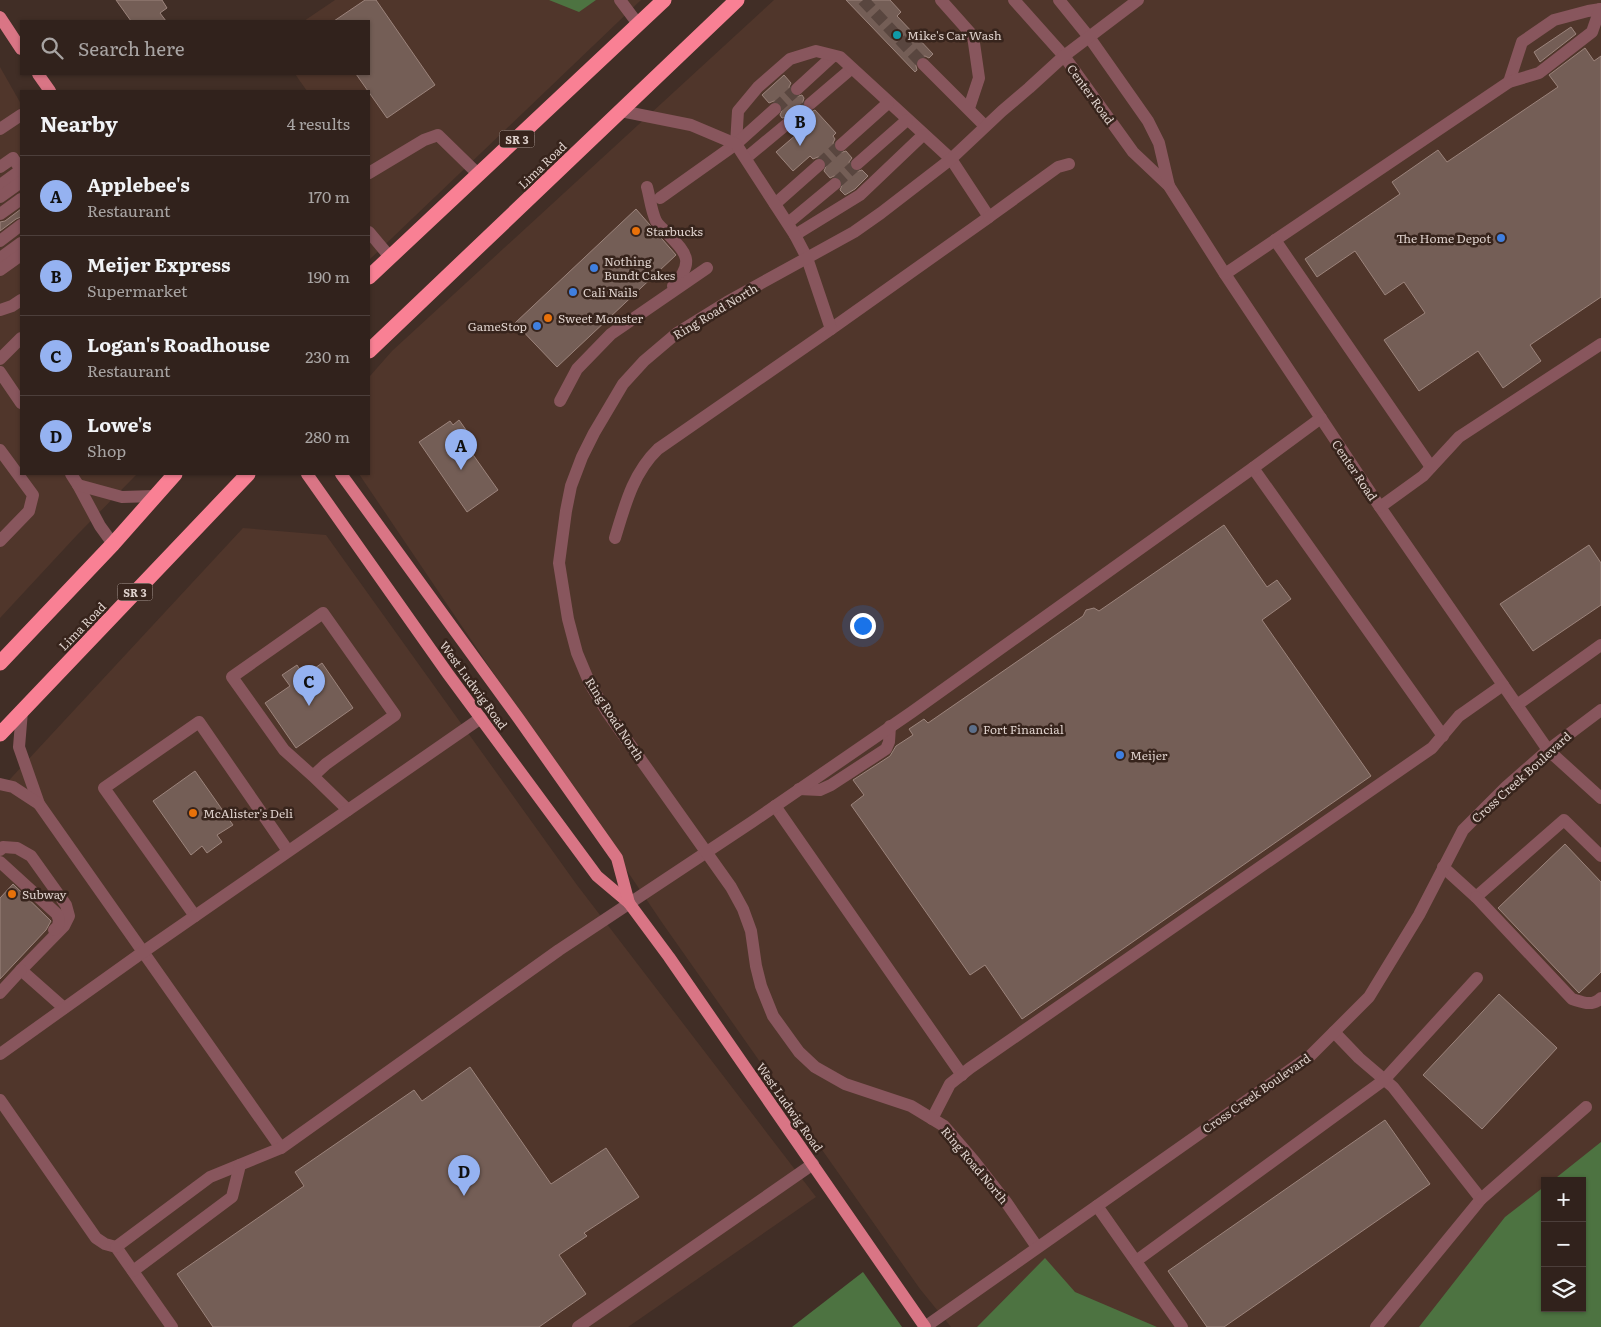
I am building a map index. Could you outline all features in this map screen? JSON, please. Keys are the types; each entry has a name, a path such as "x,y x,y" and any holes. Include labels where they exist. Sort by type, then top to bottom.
{"highway":[{"name":"SR 3","path":"370,276 664,0"},
{"name":"Lima Road","path":"370,351 736,0"},
{"path":"0,663 113,544 174,475"},
{"name":"Lima Road","path":"0,734 247,475"}],"main road":[{"path":"0,17 20,47"},
{"path":"39,75 49,90"},
{"name":"West Ludwig Road","path":"308,475 480,718 597,876 630,903 925,1327"},
{"name":"West Ludwig Road","path":"342,475 519,719 617,858 630,903"}],"street":[{"path":"620,0 638,24"},
{"path":"941,0 973,36 979,78 968,108"},
{"name":"Center Road","path":"1014,0 1064,56 1133,152 1169,186 1380,508 1548,750 1601,798"},
{"name":"Center Road","path":"1059,0 1089,37 1148,121 1159,144 1169,186"},
{"name":"Ring Road North","path":"1037,1248 1006,1202 944,1126 911,1106 845,1084 815,1067 799,1052 782,1031 772,1016 761,986 751,931 743,909 607,712 590,684 577,653 568,619 559,563 571,486 582,457 622,384 638,366 677,333 727,302 854,232 951,159 1064,56 1138,0"},
{"path":"1225,274 1509,82 1539,73 1592,32 1601,9 1588,10 1554,20 1522,42 1509,82"},
{"path":"736,144 738,111 758,87 790,59 816,52 840,57 951,159 990,216"},
{"path":"797,89 833,56"},
{"path":"923,64 985,126"},
{"path":"810,104 851,69"},
{"path":"841,145 888,103"},
{"path":"660,198 736,144 774,109"},
{"path":"621,111 691,125 736,144 788,223 807,258 831,329"},
{"path":"0,129 20,116"},
{"path":"857,164 907,120"},
{"path":"746,158 787,124"},
{"path":"795,235 860,195 923,134"},
{"path":"370,173 424,140 438,135 479,175"},
{"path":"0,167 13,158 20,168"},
{"path":"615,538 635,479 648,459 658,449 831,329 1058,167 1069,164"},
{"path":"776,204 818,165"},
{"path":"0,184 20,171"},
{"path":"0,197 20,183"},
{"path":"788,223 835,184"},
{"path":"647,187 656,222 684,251 687,258 684,271 675,284 657,302"},
{"path":"0,214 20,200"},
{"path":"0,241 20,226"},
{"path":"370,233 390,257"},
{"path":"1275,240 1431,467"},
{"path":"0,258 20,244"},
{"path":"0,270 20,256"},
{"path":"560,401 577,369 611,334 707,268"},
{"path":"0,310 20,301"},
{"path":"0,359 20,339"},
{"path":"1380,508 1423,476 1459,437 1601,344"},
{"path":"0,372 20,402"},
{"path":"116,1247 210,1177 280,1148 552,955 775,806 890,726 1321,418"},
{"path":"0,450 33,495 29,511 0,541"},
{"path":"1253,468 1442,736"},
{"path":"74,479 122,497 155,496"},
{"path":"74,479 100,526 113,544"},
{"path":"313,776 326,764 395,714 323,613 232,677 284,750 348,810"},
{"path":"1517,705 1601,645"},
{"path":"932,1119 950,1084 1432,748 1459,716 1503,685"},
{"name":"Cross Creek Boulevard","path":"925,1327 1310,1056 1369,997 1419,915 1462,830 1548,750 1601,710"},
{"path":"22,711 19,747 39,804 280,1148"},
{"path":"0,1054 143,952 480,718"},
{"path":"195,916 104,788 199,722 288,851"},
{"path":"0,784 13,787 39,804"},
{"path":"775,806 962,1075"},
{"path":"1476,897 1564,820 1601,856"},
{"path":"0,850 3,847 17,848 31,856 66,905 69,916 64,926 0,993"},
{"path":"0,862 57,914 58,926 46,939 42,949"},
{"path":"1444,868 1476,897 1572,998 1586,1004 1598,1002 1601,998"},
{"path":"21,970 64,1008"},
{"path":"1136,1261 1384,1080 1477,978"},
{"path":"1334,1032 1359,1058 1399,1094 1481,1200"},
{"path":"0,1100 96,1238 105,1244 116,1247 172,1327"},
{"path":"1376,1327 1481,1200 1586,1107"},
{"path":"578,1327 813,1164"},
{"path":"133,1272 232,1197 240,1165"},
{"path":"1097,1206 1182,1327"}],"shaded area":[{"path":"335,0 641,0 370,259 370,90 306,90 296,75 370,75 370,20 305,20"},
{"path":"774,0 1601,0 1601,1327 951,1327 920,1289 663,924 360,475 370,475 370,376 392,351"},
{"path":"0,67 20,102 20,475 136,475 0,618"},
{"path":"243,528 326,535 577,885 816,1197 628,1327 0,1327 0,790"}],"green space":[{"path":"549,0 596,0 579,12"},
{"path":"1601,1142 1601,1327 1419,1327 1505,1217 1541,1189 1541,1312 1586,1312 1586,1177 1557,1177"},
{"path":"1045,1258 1075,1292 1157,1327 977,1327"},
{"path":"863,1272 902,1327 792,1327"}],"building":[{"path":"116,0 162,0 167,8 160,13 165,20 130,20"},
{"path":"365,0 376,0 435,85 387,118 370,94 370,90 367,90 357,75 370,75 370,20 335,20"},
{"name":"Mike's Car Wash","path":"846,0 890,0 901,12 897,16 933,54 929,58 925,56 918,58 915,62 917,70 915,72"},
{"path":"1571,27 1576,34 1540,62 1534,52"},
{"name":"The Home Depot","path":"1585,48 1594,61 1601,56 1601,297 1530,345 1541,361 1503,388 1478,351 1419,391 1384,340 1425,313 1404,282 1385,295 1355,251 1317,277 1305,259 1400,194 1392,182 1438,150 1447,162 1558,87 1549,75"},
{"path":"784,75 791,83 789,87 791,94 795,97 802,95 804,98 802,105 804,110 811,112 815,110 836,133 833,136 835,139 833,143 835,150 839,153 846,151 852,158 849,162 851,169 855,172 862,170 868,176 855,189 845,195 840,190 843,183 841,178 834,176 830,178 824,171 827,164 822,158 813,159 810,156 793,171 776,152 797,134 793,130 795,122 790,117 782,118 780,115 783,108 781,103 774,101 769,103 762,95"},
{"path":"636,209 676,255 557,367 515,323"},
{"path":"20,210 20,217 0,231 0,222 5,221"},
{"path":"459,420 476,444 469,449 498,490 467,512 419,442 450,421 453,425"},
{"name":"Meijer","path":"1224,525 1267,587 1277,580 1291,599 1262,620 1371,776 1022,1019 985,965 970,975 851,805 864,795 853,780 890,756 896,746 913,735 909,729 924,719 928,723 1083,616 1086,610 1094,608 1099,611"},
{"path":"1589,545 1601,563 1601,605 1533,651 1500,604"},
{"path":"322,663 353,708 296,748 265,703 290,686 282,675 297,665 304,676"},
{"name":"McAlister's Deli","path":"195,771 233,825 217,835 222,842 207,853 202,846 191,855 153,801"},
{"path":"1565,844 1601,882 1601,972 1579,993 1498,908"},
{"path":"13,884 51,921 46,930 0,979 0,898"},
{"path":"1499,994 1557,1048 1482,1129 1423,1075"},
{"path":"470,1067 551,1184 606,1148 639,1197 584,1233 587,1236 559,1255 586,1294 539,1327 213,1327 177,1274 304,1186 295,1172 414,1090 422,1101"},
{"path":"1385,1120 1430,1184 1224,1327 1207,1327 1168,1271"}],"tunnel":[{"path":"863,0 923,64"},
{"path":"775,109 797,89"},
{"path":"787,124 810,104"},
{"path":"819,165 841,145"},
{"path":"835,184 857,164"}],"place":[{"name":"Mike's Car Wash","path":"897,35"},
{"name":"Meijer Express","path":"800,146"},
{"name":"Starbucks","path":"636,231"},
{"name":"The Home Depot","path":"1501,238"},
{"name":"Nothing Bundt Cakes","path":"594,268"},
{"name":"Cali Nails","path":"573,292"},
{"name":"Sweet Monster","path":"548,318"},
{"name":"GameStop","path":"537,326"},
{"name":"Applebee's","path":"461,470"},
{"name":"Logan's Roadhouse","path":"309,706"},
{"name":"Fort Financial","path":"973,729"},
{"name":"Meijer","path":"1120,755"},
{"name":"McAlister's Deli","path":"193,813"},
{"name":"Subway","path":"12,894"},
{"name":"Lowe's","path":"464,1196"}]}
